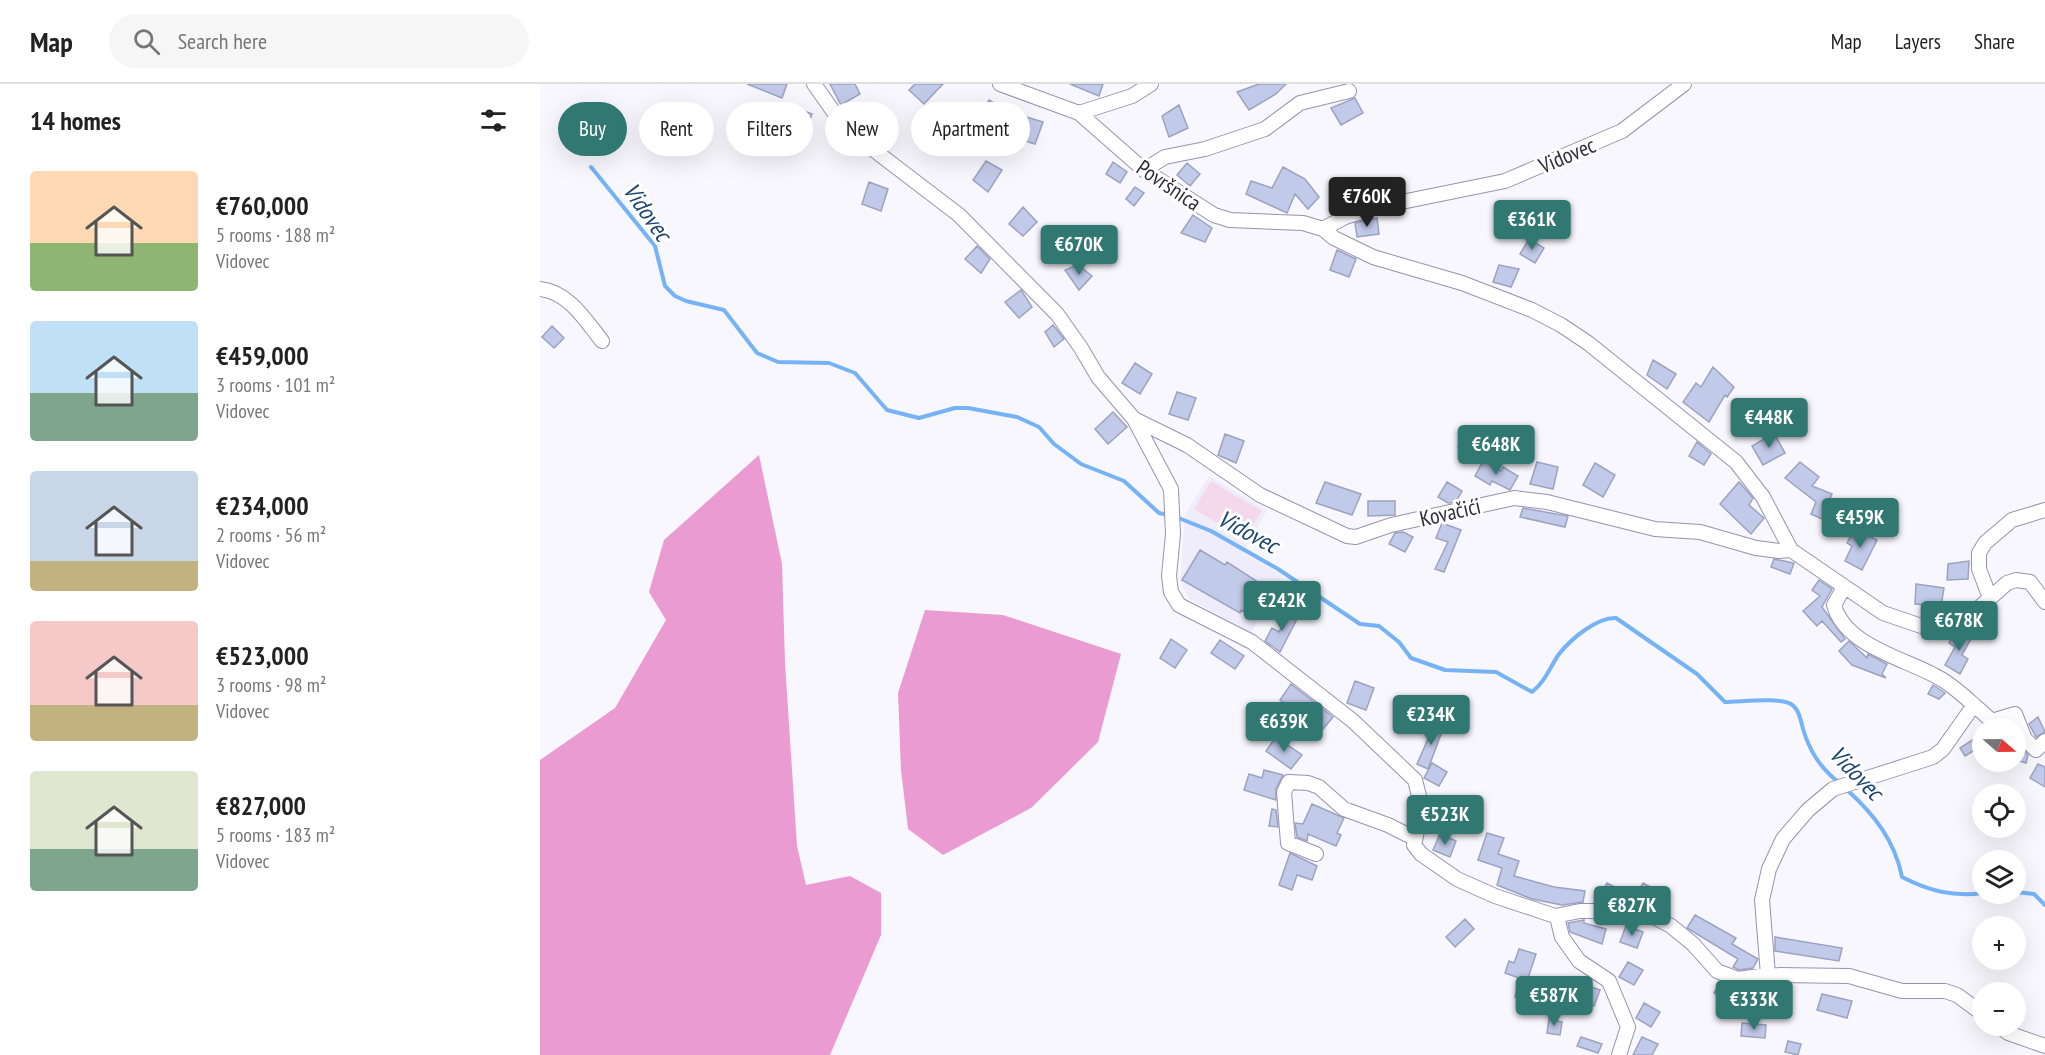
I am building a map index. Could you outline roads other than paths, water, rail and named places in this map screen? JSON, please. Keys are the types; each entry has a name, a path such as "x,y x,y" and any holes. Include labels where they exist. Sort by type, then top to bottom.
{"street":[{"path":"814,84 845,128 959,215 1008,261 1057,314 1098,377 1134,419 1171,489 1173,516 1169,576 1171,592 1179,605 1252,642 1353,721 1415,780 1422,808 1414,845 1421,854 1457,879 1505,900 1557,917 1580,911 1631,912 1654,917 1671,926 1693,944 1717,971 1738,979 1768,975 1849,976 1902,991 1945,991 1957,995 1972,1006"},
{"name":"Površnica","path":"1000,84 1079,113 1144,170 1215,215 1230,220 1303,223 1323,229"},
{"path":"1079,113 1132,96 1151,84"},
{"name":"Vidovec","path":"1323,229 1346,217 1377,207 1505,181 1622,131 1684,84"},
{"path":"1144,170 1165,157 1205,149 1265,129 1300,103 1348,91"},
{"path":"1323,229 1334,238 1373,257 1462,283 1532,310 1588,343 1736,462 1763,497 1791,550 1883,613 1933,630 1961,624 2007,583 2023,579 2030,582 2045,602"},
{"path":"540,289 558,294 577,309 603,341"},
{"name":"Kovačići","path":"1134,419 1187,446 1260,495 1347,536 1356,537 1391,525 1514,498 1547,502 1655,529 1700,532 1756,548 1791,550"},
{"path":"1990,598 1980,569 1979,553 1985,543 2012,520 2045,510"},
{"path":"1844,588 1834,605 1836,615 1870,646 1942,680 1992,721 2014,714 2025,739 2036,750 2045,741"},
{"path":"1768,975 1762,900 1769,869 1783,839 1808,810 1841,785 1934,758 1974,705"},
{"path":"1316,854 1288,843 1284,792 1290,782 1308,783 1319,787 1344,808 1414,838"},
{"path":"1557,917 1562,937 1579,961 1609,981 1628,1028 1619,1055"},
{"path":"2017,1036 2045,1046"}],"waterway":[{"name":"Vidovec","path":"591,167 655,246 665,286 675,296 686,301 724,310 757,353 778,362 829,363 855,373 887,410 919,418 955,408 968,408 1017,417 1039,427 1054,444 1081,464 1124,481 1159,513 1168,515"},
{"name":"Vidovec","path":"1176,517 1211,531 1278,569 1360,624 1379,626 1399,642 1411,658 1445,670 1496,672 1532,692 1570,642 1593,625 1616,618 1697,674 1725,702 1768,700 1785,702 1794,706 1812,752 1826,771 1838,782"},
{"name":"Vidovec","path":"1846,789 1866,808 1882,829 1889,840 1902,877 1941,892 1972,894"},
{"name":"Vidovec","path":"2026,893 2034,894 2045,905"}]}
